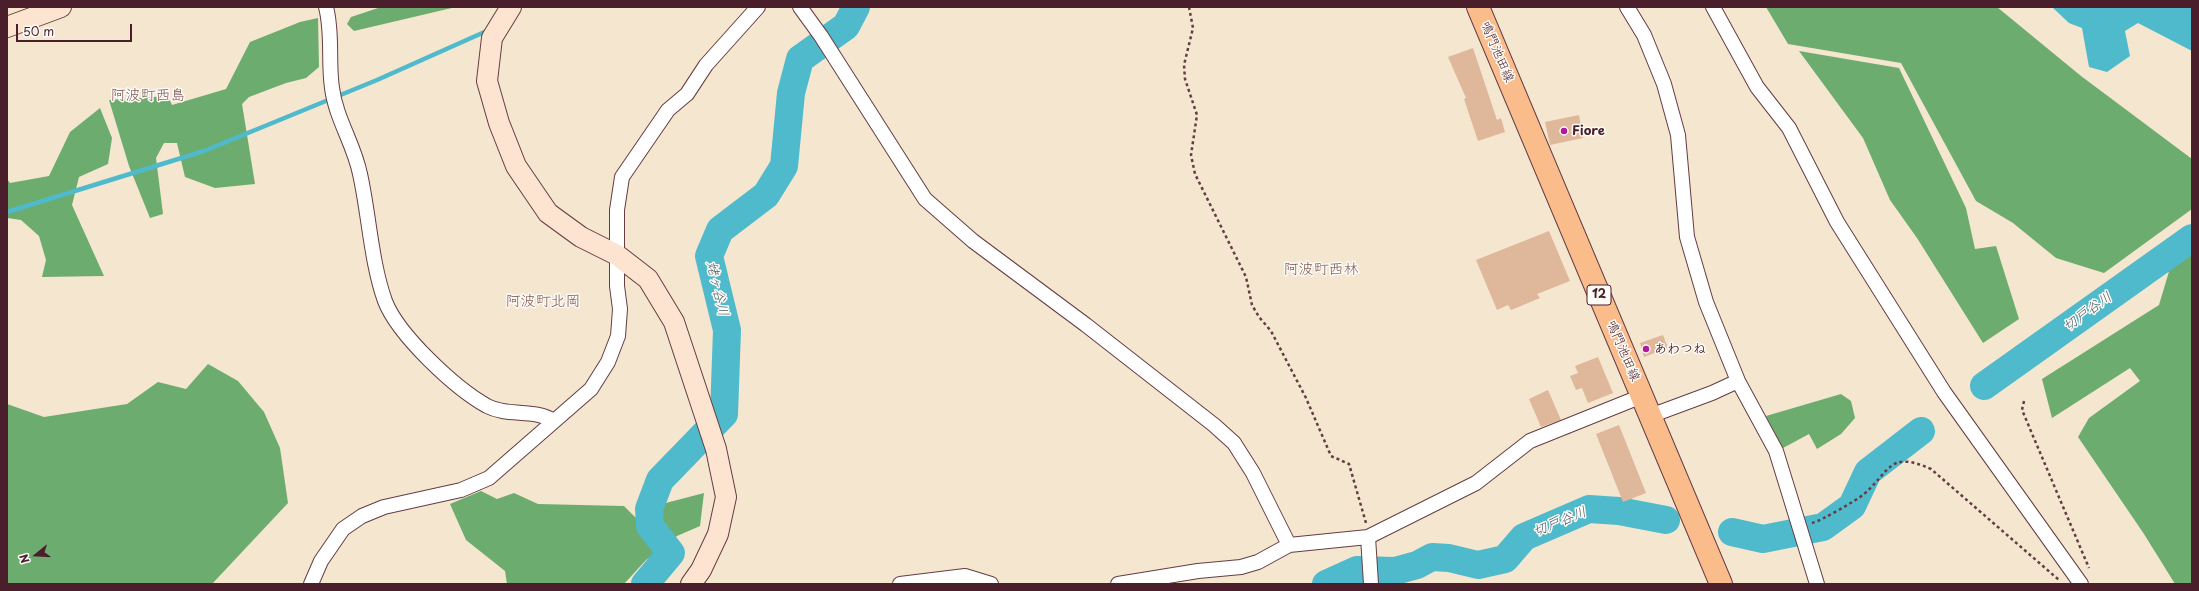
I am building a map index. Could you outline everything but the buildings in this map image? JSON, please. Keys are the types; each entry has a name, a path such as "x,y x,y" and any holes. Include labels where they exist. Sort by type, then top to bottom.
{"main road":[{"name":"鳴門池田線","path":"1478,7 1721,584"}],"street":[{"path":"7,27 61,7"},
{"path":"326,7 330,21 331,87 338,115 355,155 374,254 385,301 397,323 443,373 487,406 507,413 546,416 554,421"},
{"path":"511,7 492,38 487,81 499,122 516,166 548,213 581,237 617,255 648,279 674,322 716,449 726,497 718,534 701,570 691,584"},
{"path":"311,584 321,561 343,529 362,516 384,507 461,490 489,478 591,389 608,362 618,336 620,309 617,255 617,210 622,177 668,110 687,94 706,65 758,7"},
{"path":"800,7 824,41 925,199 973,241 1086,325 1214,424 1234,443 1253,473 1280,530 1289,545"},
{"path":"1627,7 1644,35 1664,84 1678,135 1687,237 1706,302 1738,381 1776,451 1817,584"},
{"path":"1713,7 1757,87 1789,128 1837,222 1935,379 2081,584"},
{"path":"1650,416 1712,393 1738,381"},
{"path":"1118,584 1198,571 1241,567 1258,562 1289,545 1368,537 1476,483 1530,441 1642,396"},
{"path":"1368,537 1371,574"},
{"path":"900,584 965,576 991,584"}],"path":[{"path":"1189,7 1193,28 1184,65 1185,79 1197,115 1197,126 1191,155 1195,174 1246,277 1252,306 1271,332 1306,398 1331,456 1349,464 1366,520 1368,537"},
{"path":"2024,400 2022,410 2091,573"},
{"path":"1798,526 1817,522 1862,495 1888,467 1900,462 1914,462 1931,469 2064,584"}],"green space":[{"path":"381,7 456,7 354,31 347,24 351,17"},
{"path":"1766,7 1997,7 2081,76 2192,159 2192,209 2104,273 2056,258 2013,223 1976,201 1901,63 1788,44"},
{"path":"318,18 319,67 306,78 286,83 249,97 242,104 255,184 215,188 185,177 177,143 164,143 156,158 163,214 150,218 129,166 109,100 168,96 172,105 226,89 250,42 300,22"},
{"path":"1799,51 1899,68 1966,208 1975,249 1996,246 2019,319 1983,343 1917,238 1890,200 1863,138"},
{"path":"100,108 112,138 108,164 79,177 72,205 104,276 42,277 46,260 39,236 21,220 7,218 7,179 10,183 49,176 70,132"},
{"path":"2192,253 2192,584 2175,584 2144,534 2078,437 2089,418 2140,381 2130,368 2052,418 2042,379 2159,305 2170,268"},
{"path":"208,364 238,381 264,412 280,448 288,503 212,584 7,584 7,404 44,417 127,404 158,382 186,389"},
{"path":"1841,394 1851,401 1855,418 1841,434 1817,449 1809,434 1783,448 1766,416"},
{"path":"481,491 497,499 514,493 538,504 624,506 636,518 662,504 704,493 700,526 677,536 646,560 624,584 507,584 505,571 466,540 450,504"}],"water":[{"path":"2052,7 2192,7 2192,51 2138,23 2125,31 2130,56 2107,72 2089,67 2082,28 2069,23"}],"waterway":[{"name":"姥ヶ谷川","path":"645,584 671,553 650,526 649,509 660,480 724,414 727,330 709,256 720,230 766,195 784,166 791,93 800,59 846,26 856,7"},
{"path":"7,212 204,151 377,80 489,30"},
{"name":"切戸谷川","path":"1984,386 2192,238"},
{"name":"切戸谷川","path":"1732,532 1763,539 1823,527 1852,506 1868,472 1921,431"},
{"name":"切戸谷川","path":"1326,584 1357,570 1395,571 1417,565 1432,557 1449,558 1478,565 1505,559 1524,537 1589,509 1619,511 1666,520"}],"place":[{"name":"Fiore","path":"1564,131"},
{"name":"あわつね","path":"1646,349"}],"district":[{"name":"阿波町西島","path":"148,96"},
{"name":"阿波町西林","path":"1321,270"},
{"name":"阿波町北岡","path":"543,302"}]}
